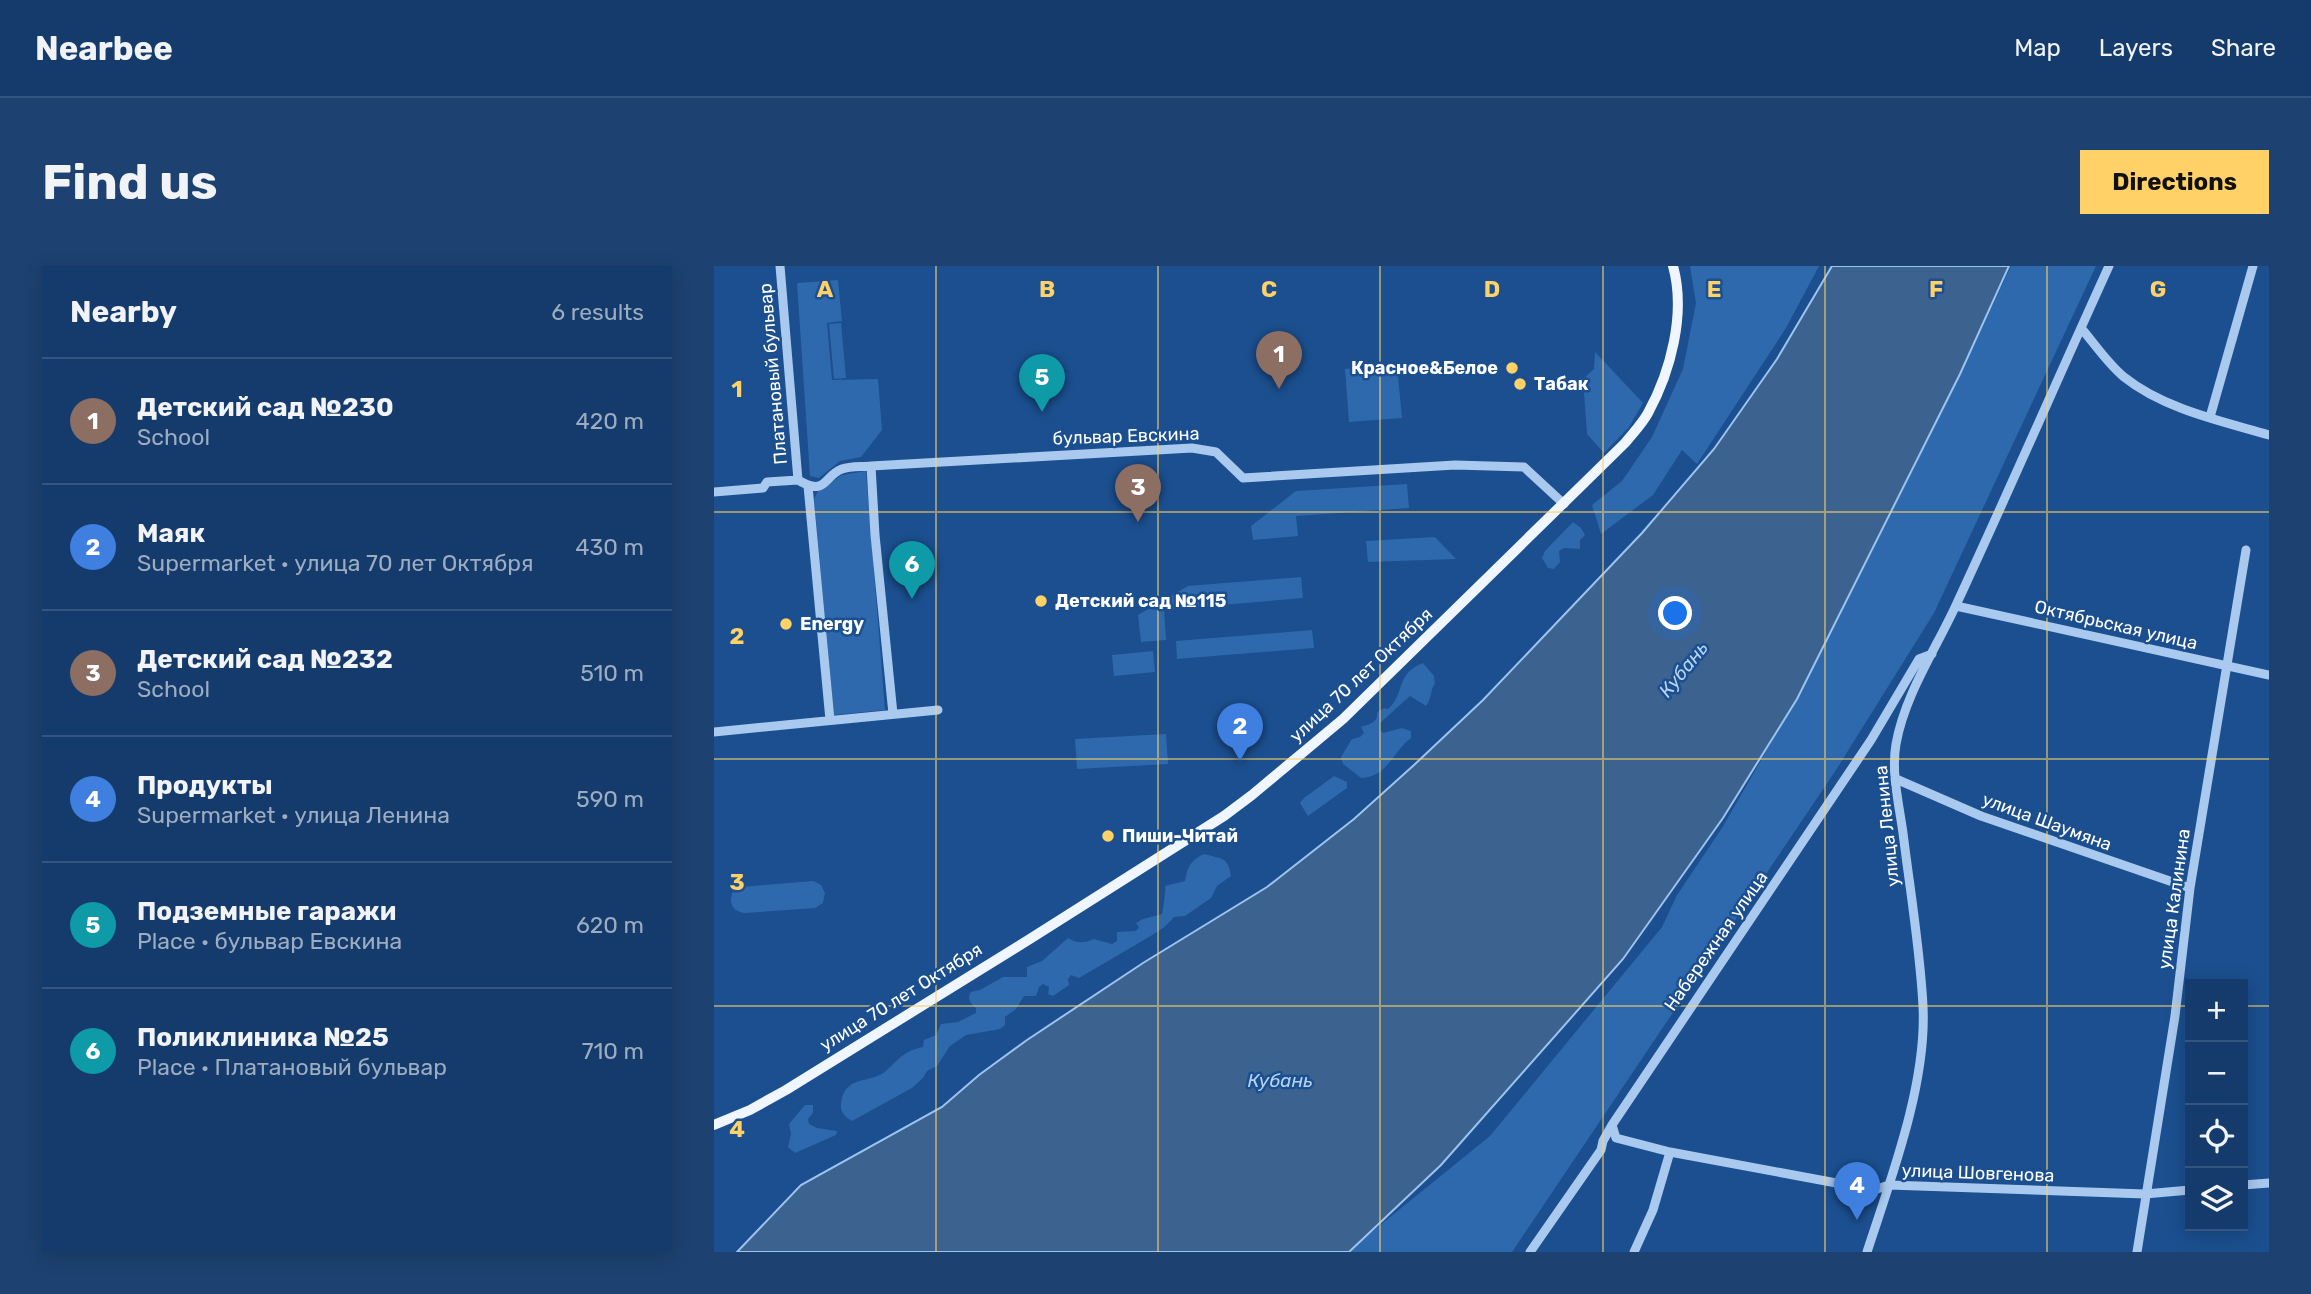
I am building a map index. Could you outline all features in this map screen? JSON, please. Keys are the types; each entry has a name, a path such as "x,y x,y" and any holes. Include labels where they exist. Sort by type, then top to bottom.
{"main road":[{"name":"улица 70 лет Октября","path":"714,1125 750,1110 786,1090 1224,816 1293,763 1343,719 1625,443 1646,416 1674,344 1678,281 1674,266"}],"street":[{"name":"Платановый бульвар","path":"780,266 798,480"},
{"name":"улица Ленина","path":"1867,1252 1916,1089 1922,1049 1920,963 1896,779 1896,745 1905,713 2109,266"},
{"path":"2210,417 2253,266"},
{"path":"2081,328 2123,377 2160,399 2269,435"},
{"name":"бульвар Евскина","path":"808,486 824,485 841,469 871,466 1192,448 1216,452 1243,478 1455,465 1524,467 1564,504"},
{"path":"871,466 875,535 893,714"},
{"path":"714,492 763,488 767,482 798,480 808,486 830,720"},
{"name":"улица Калинина","path":"2137,1252 2175,1016 2190,888 2246,550"},
{"name":"Октябрьская улица","path":"1956,606 2269,675"},
{"name":"Набережная улица","path":"1530,1252 1601,1150 1612,1125 1871,740 1919,659 1932,654"},
{"path":"714,732 938,710"},
{"name":"улица Шаумяна","path":"1896,779 1981,816 2190,888"},
{"path":"1601,1150 1616,1138 1612,1125"},
{"name":"улица Шовгенова","path":"1616,1138 1670,1152 1874,1190 1889,1185 2145,1194 2185,1190"},
{"path":"1634,1252 1653,1210 1670,1152"},
{"path":"2248,1185 2269,1183"}],"shaded area":[{"path":"1690,266 1819,266 1786,328 1697,464 1682,450 1653,495 1601,534 1592,505 1622,481 1652,437 1683,369 1696,303"},
{"path":"2011,266 2096,266 1934,613 1836,770 1512,1252 1347,1252 1490,1136 1662,927 1677,895 1722,828 1783,722 1839,617 1868,548 1973,347"},
{"path":"838,280 842,321 827,323 832,380 878,379 882,430 861,457 840,461 819,478 810,476 797,283"},
{"path":"841,323 846,378 834,379 829,324"},
{"path":"1595,352 1643,403 1629,427 1604,453 1587,434 1583,379 1594,369"},
{"path":"1397,365 1402,418 1349,422 1345,369"},
{"path":"866,471 885,710 834,715 814,499 818,491 842,475"},
{"path":"1407,484 1409,508 1296,516 1298,536 1253,540 1251,526 1296,491"},
{"path":"1573,522 1585,535 1580,540 1580,549 1564,548 1559,551 1560,562 1554,569 1548,568 1542,558 1545,551"},
{"path":"1435,537 1456,559 1368,562 1366,541"},
{"path":"1301,577 1303,598 1164,610 1166,640 1141,642 1138,615 1188,586"},
{"path":"1312,630 1314,648 1177,659 1176,641"},
{"path":"1153,651 1155,672 1114,676 1112,655"},
{"path":"1423,663 1434,676 1435,683 1426,706 1410,696 1380,723 1383,733 1402,728 1411,731 1411,738 1378,773 1361,778 1343,764 1341,757 1352,739 1364,733 1361,727 1373,722 1378,712 1391,706 1405,677 1414,667"},
{"path":"1166,734 1168,764 1077,769 1075,739"},
{"path":"1334,776 1347,782 1347,788 1308,816 1300,803"},
{"path":"1204,854 1226,862 1231,876 1217,886 1211,898 1185,916 1174,917 1156,933 1079,978 1071,975 1068,979 1069,985 1053,996 1048,994 1049,987 1043,984 1036,996 1024,996 1016,1009 1005,1017 1005,1025 1000,1029 966,1035 950,1046 937,1066 927,1071 912,1088 852,1121 844,1114 841,1104 847,1088 881,1074 907,1053 923,1047 924,1040 936,1035 941,1024 958,1022 976,1013 976,1008 969,999 971,992 1003,977 1027,977 1027,967 1042,961 1068,938 1077,942 1093,939 1112,944 1117,941 1117,932 1135,931 1139,928 1136,923 1162,914 1165,886 1185,881 1190,864"},
{"path":"813,881 821,885 825,893 823,903 815,908 745,913 737,911 731,901 732,893 741,887"},
{"path":"805,1105 813,1105 809,1124 837,1131 836,1135 795,1153 788,1147 791,1134 789,1124"}],"water":[{"name":"Кубань","path":"1832,266 2009,266 1960,374 1797,699 1723,818 1623,959 1441,1165 1349,1252 737,1252 801,1185 942,1107 979,1075 1027,1040 1143,963 1267,887 1354,819 1414,765 1483,700 1642,533 1714,449 1777,359"}],"place":[{"name":"Красное&Белое","path":"1512,368"},
{"name":"Табак","path":"1520,384"},
{"name":"Детский сад №230","path":"1279,389"},
{"name":"Подземные гаражи","path":"1042,412"},
{"name":"Детский сад №232","path":"1138,522"},
{"name":"Поликлиника №25","path":"912,599"},
{"name":"Детский сад №115","path":"1041,601"},
{"name":"Energy","path":"786,624"},
{"name":"Маяк","path":"1240,761"},
{"name":"Пиши-Читай","path":"1108,836"},
{"name":"Продукты","path":"1857,1220"}]}
